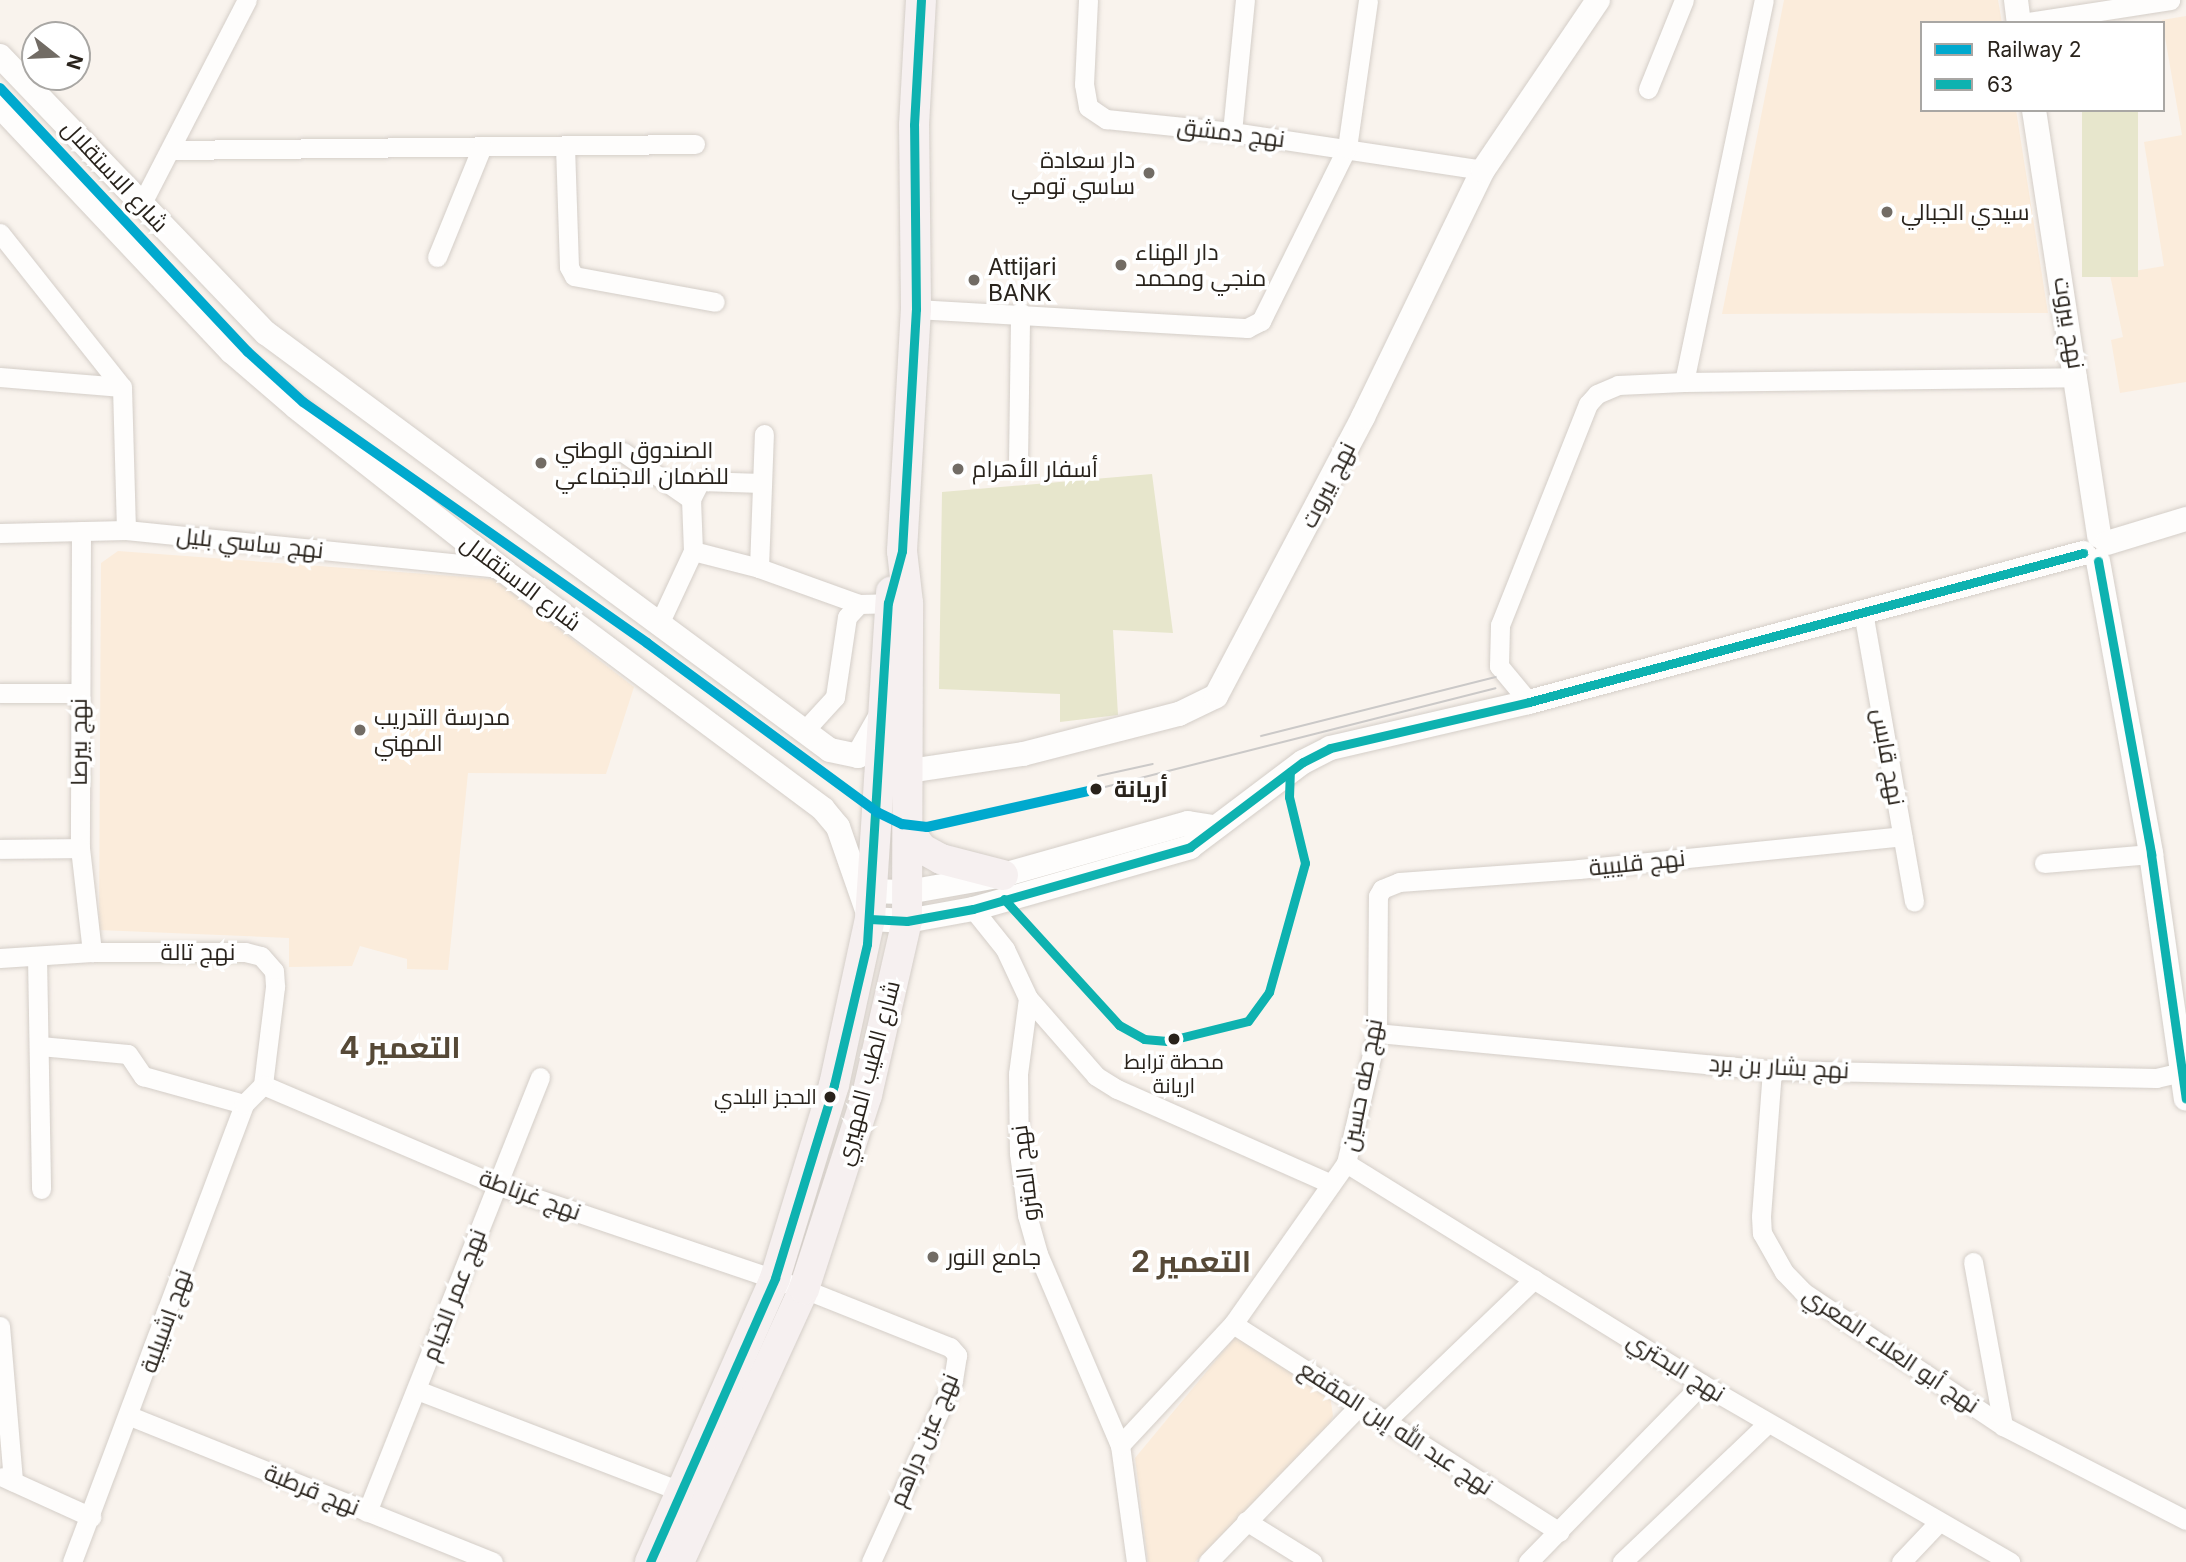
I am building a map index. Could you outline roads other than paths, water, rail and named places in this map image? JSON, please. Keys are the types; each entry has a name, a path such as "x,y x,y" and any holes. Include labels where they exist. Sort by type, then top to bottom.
{"main road":[{"name":"شارع الطيب المهيري","path":"650,1562 775,1278 834,1084 871,905 885,707 902,551 916,309 914,125 921,0"},
{"name":"شارع الطيب المهيري","path":"679,1562 804,1289 867,1095 908,906 909,771 898,603"},
{"path":"909,830 921,848 942,859 1003,874"}],"street":[{"path":"141,205 247,0"},
{"name":"نهج دمشق","path":"1088,0 1084,84 1088,107 1106,119 1232,132 1483,170"},
{"path":"1232,132 1245,0"},
{"path":"916,309 1020,312 1247,328 1261,321 1347,148 1368,0"},
{"name":"نهج بيروت","path":"909,771 1023,754 1179,714 1216,696 1363,417 1483,170 1598,0"},
{"path":"1648,89 1684,0"},
{"path":"1684,382 1764,0"},
{"path":"2016,0 2020,21"},
{"path":"2033,21 2170,0"},
{"name":"شارع الاستقلال","path":"0,56 266,333 804,731 830,750 858,756 885,707"},
{"name":"شارع الاستقلال","path":"0,106 232,352 500,568 823,809 838,827 871,905"},
{"name":"نهج بيروت","path":"2034,112 2077,377 2097,548 2151,854 2186,1099"},
{"path":"171,150 695,144"},
{"path":"565,146 568,251 574,276 716,302"},
{"path":"437,257 482,147"},
{"path":"0,233 122,387 126,530"},
{"path":"1018,463 1020,312"},
{"path":"0,377 122,387"},
{"path":"1529,702 1499,666 1500,625 1588,404 1607,388 1684,382 2077,377"},
{"path":"759,568 764,434"},
{"path":"623,452 691,499"},
{"path":"659,624 693,551 691,499 700,481 707,478 762,483"},
{"path":"871,905 973,909 1191,847 1212,827 1330,748 1529,702 2097,548 2186,519"},
{"name":"نهج ساسي بليل","path":"0,533 126,530 500,568"},
{"name":"نهج بيرصا","path":"81,531 80,848 92,952"},
{"path":"693,551 759,568 859,604 898,603"},
{"path":"804,731 835,696 841,633 847,617 859,604"},
{"name":"نهج قابس","path":"1863,612 1914,902"},
{"path":"0,693 79,693"},
{"path":"908,906 1003,874 1188,823 1212,827"},
{"name":"نهج قليبية","path":"1378,896 1399,882 1579,869 1902,836"},
{"path":"0,849 80,848"},
{"path":"2044,863 2151,854"},
{"name":"نهج طه حسين","path":"1120,1445 1233,1324 1346,1163 1377,1033 1378,896"},
{"path":"973,909 1005,950 1028,998 1097,1076 1117,1089 1331,1184"},
{"name":"نهج تالة","path":"0,958 92,952 245,951 261,956 274,971 275,987 263,1084"},
{"path":"37,956 41,1189"},
{"name":"نهج المترو","path":"1028,998 1018,1074 1019,1153 1027,1214 1038,1254 1120,1445 1136,1562"},
{"name":"نهج بشار بن برد","path":"1377,1033 1772,1070 2156,1078 2184,1073"},
{"path":"40,1046 128,1054 142,1076 244,1104"},
{"name":"نهج أبو العلاء المعري","path":"1772,1070 1762,1233 1784,1272 1803,1292 2003,1426 2186,1520"},
{"name":"نهج عمر الخيام","path":"367,1512 540,1077"},
{"name":"نهج غرناطة","path":"263,1084 497,1185 804,1289"},
{"name":"نهج إشبيلية","path":"72,1562 130,1416 244,1104 263,1084"},
{"name":"نهج البحتري","path":"1346,1163 1702,1384 1938,1523 2010,1562"},
{"path":"1973,1262 2003,1426"},
{"path":"1386,1421 1534,1279"},
{"name":"نهج عين دراهم","path":"804,1289 950,1346 957,1355 953,1381 871,1562"},
{"name":"نهج عبد الله إبن المقفع","path":"1233,1324 1559,1532"},
{"path":"0,1326 6,1478 91,1517"},
{"path":"1528,1562 1702,1384"},
{"path":"417,1390 683,1492"},
{"path":"1208,1562 1360,1405"},
{"name":"نهج قرطبة","path":"130,1416 493,1562"},
{"path":"1622,1562 1768,1423"},
{"path":"1246,1521 1312,1562"},
{"path":"1901,1562 1938,1523"}],"tram line":[{"path":"1261,736 1496,677"},
{"path":"1097,789 1495,688"},
{"path":"1098,776 1153,764"}],"rail line":[{"name":"2","path":"0,88 248,352 303,402 647,643 877,812 902,824 927,827 1097,789"}],"place":[{"name":"دار سعادة ساسي تومي","path":"1149,173"},
{"name":"سيدي الجبالي","path":"1887,212"},
{"name":"دار الهناء منجي ومحمد","path":"1121,265"},
{"name":"Attijari BANK","path":"974,280"},
{"name":"الصندوق الوطني للضمان الاجتماعي","path":"541,463"},
{"name":"أسفار الأهرام","path":"958,469"},
{"name":"مدرسة التدريب المهني","path":"360,730"},
{"name":"أريانة","path":"1096,789"},
{"name":"محطة ترابط اريانة","path":"1174,1039"},
{"name":"الحجز البلدي","path":"830,1097"},
{"name":"جامع النور","path":"933,1257"}],"district":[{"name":"التعمير 4","path":"400,1047"},
{"name":"التعمير 2","path":"1191,1261"}]}
